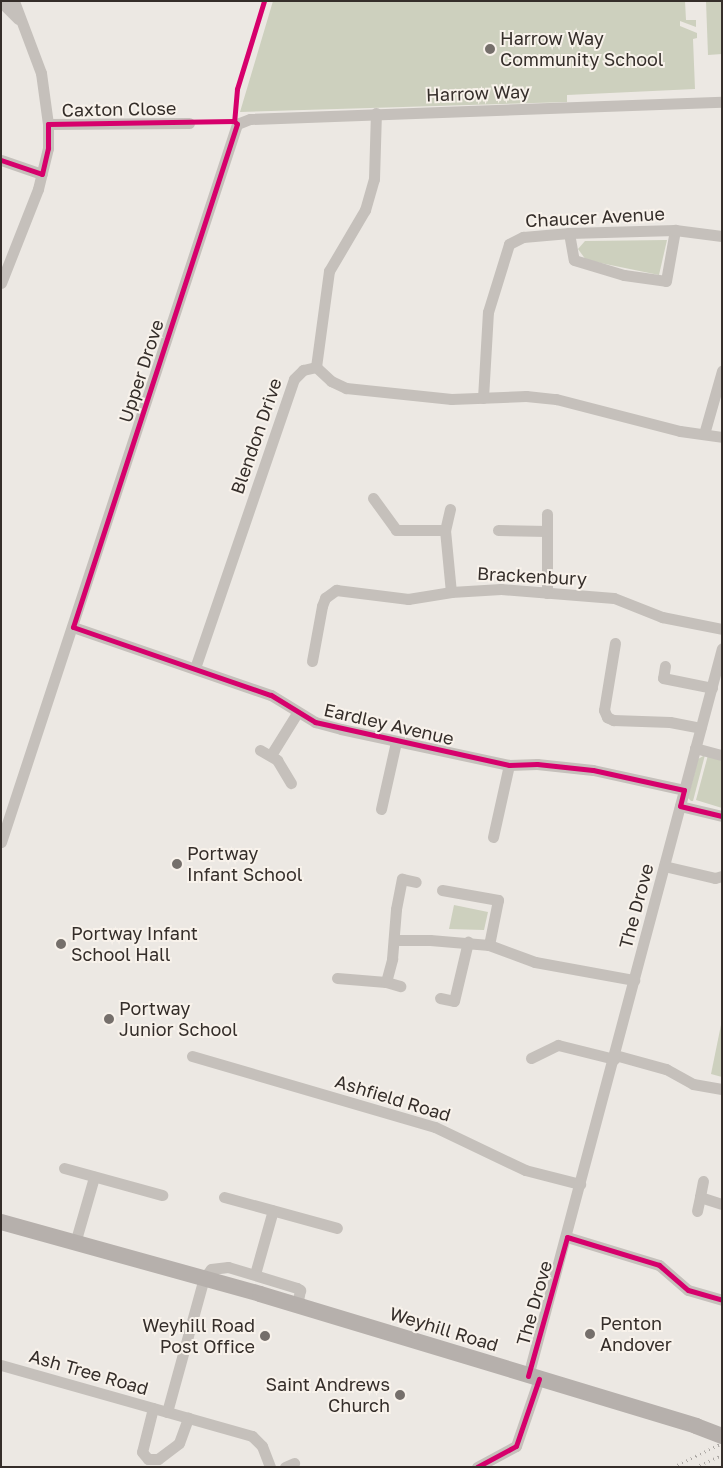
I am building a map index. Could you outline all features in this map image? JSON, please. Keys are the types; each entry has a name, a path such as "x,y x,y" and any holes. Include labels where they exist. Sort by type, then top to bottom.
{"main road":[{"name":"Weyhill Road","path":"1,1222 297,1305 696,1426 722,1436"}],"street":[{"path":"1,284 42,174 48,148 48,124 41,73 19,20 14,1"},
{"path":"1,2 19,20"},
{"name":"Harrow Way","path":"237,124 250,119 722,102"},
{"path":"376,114 374,179 365,210 329,271 316,367 346,388 451,399 526,396 556,399 680,431 722,437"},
{"name":"Caxton Close","path":"48,124 190,123"},
{"name":"Upper Drove","path":"1,842 237,124"},
{"path":"1,160 42,174"},
{"path":"568,233 574,260 624,276 666,281 675,230"},
{"name":"Chaucer Avenue","path":"482,398 488,312 509,244 523,237 568,233 675,230 722,236"},
{"name":"Blendon Drive","path":"195,668 294,379 303,370 316,367"},
{"path":"704,434 722,371"},
{"path":"373,498 396,530 445,530"},
{"path":"450,510 445,530 452,592"},
{"path":"547,514 547,593"},
{"path":"498,530 547,531"},
{"name":"Brackenbury","path":"312,661 322,606 326,598 336,590 408,599 452,592 501,589 614,598 662,617 722,629"},
{"name":"Eardley Avenue","path":"73,627 271,695 297,713 315,722 396,742 509,765 537,764 594,770 684,790"},
{"path":"615,643 604,710 607,716 613,720 670,722 700,728"},
{"name":"The Drove","path":"477,1467 516,1446 580,1184 722,648"},
{"path":"665,666 663,678 712,688"},
{"name":"Eardley Avenue","path":"291,783 266,752 297,713"},
{"name":"Eardley Avenue","path":"381,809 396,742"},
{"path":"695,748 722,755"},
{"path":"493,837 509,765"},
{"path":"680,806 722,816"},
{"path":"664,866 715,878 722,876"},
{"path":"386,982 394,940 399,878 416,882"},
{"path":"442,890 498,900 489,945"},
{"path":"394,940 468,942 489,945 535,962 634,980"},
{"path":"440,998 455,1006 468,942"},
{"path":"337,978 386,982 400,986"},
{"path":"531,1058 558,1045 666,1069 693,1084 722,1089"},
{"name":"Ashfield Road","path":"192,1056 435,1127 525,1170 580,1184"},
{"path":"64,1168 162,1195"},
{"path":"75,1243 94,1177"},
{"path":"697,1211 703,1181"},
{"path":"224,1197 337,1228"},
{"path":"700,1197 722,1204"},
{"path":"255,1274 273,1210"},
{"path":"567,1237 660,1265 688,1290 722,1300"},
{"path":"167,1412 204,1278 211,1269 222,1266 298,1288 300,1294 297,1305"},
{"name":"Ash Tree Road","path":"1,1365 252,1436 262,1446 270,1467"},
{"path":"153,1408 142,1452 148,1459 158,1459 180,1443 188,1418"}],"green space":[{"name":"Harrow Way Community School","path":"273,1 685,1 686,20 696,20 696,27 680,21 680,26 697,33 697,38 693,39 695,89 567,95 567,102 240,112"},
{"path":"706,1 722,1 722,54 708,55"},
{"path":"667,240 659,275 586,260 578,249 585,241"},
{"path":"705,755 693,801 691,801 688,798 698,759"},
{"path":"708,755 722,758 722,808 696,800"},
{"path":"454,905 488,912 484,930 449,929"},
{"path":"722,1020 722,1077 711,1074"}],"railway":[{"path":"673,1467 722,1443"},
{"path":"695,1467 722,1455"}],"cycle path":[{"path":"264,1 237,89 234,121 237,124 73,627 271,695 315,722 509,765 537,764 593,770 684,790 680,806 722,816"},
{"path":"1,160 42,174 48,148 48,124 234,121"},
{"path":"528,1376 567,1237 659,1265 688,1290 722,1300"},
{"path":"477,1467 516,1446 539,1379"}],"place":[{"name":"Harrow Way Community School","path":"490,49"},
{"name":"Portway Infant School","path":"177,864"},
{"name":"Portway Infant School Hall","path":"61,944"},
{"name":"Portway Junior School","path":"109,1019"},
{"name":"Penton Andover","path":"590,1334"},
{"name":"Weyhill Road Post Office","path":"265,1336"},
{"name":"Saint Andrews Church","path":"400,1395"}]}
